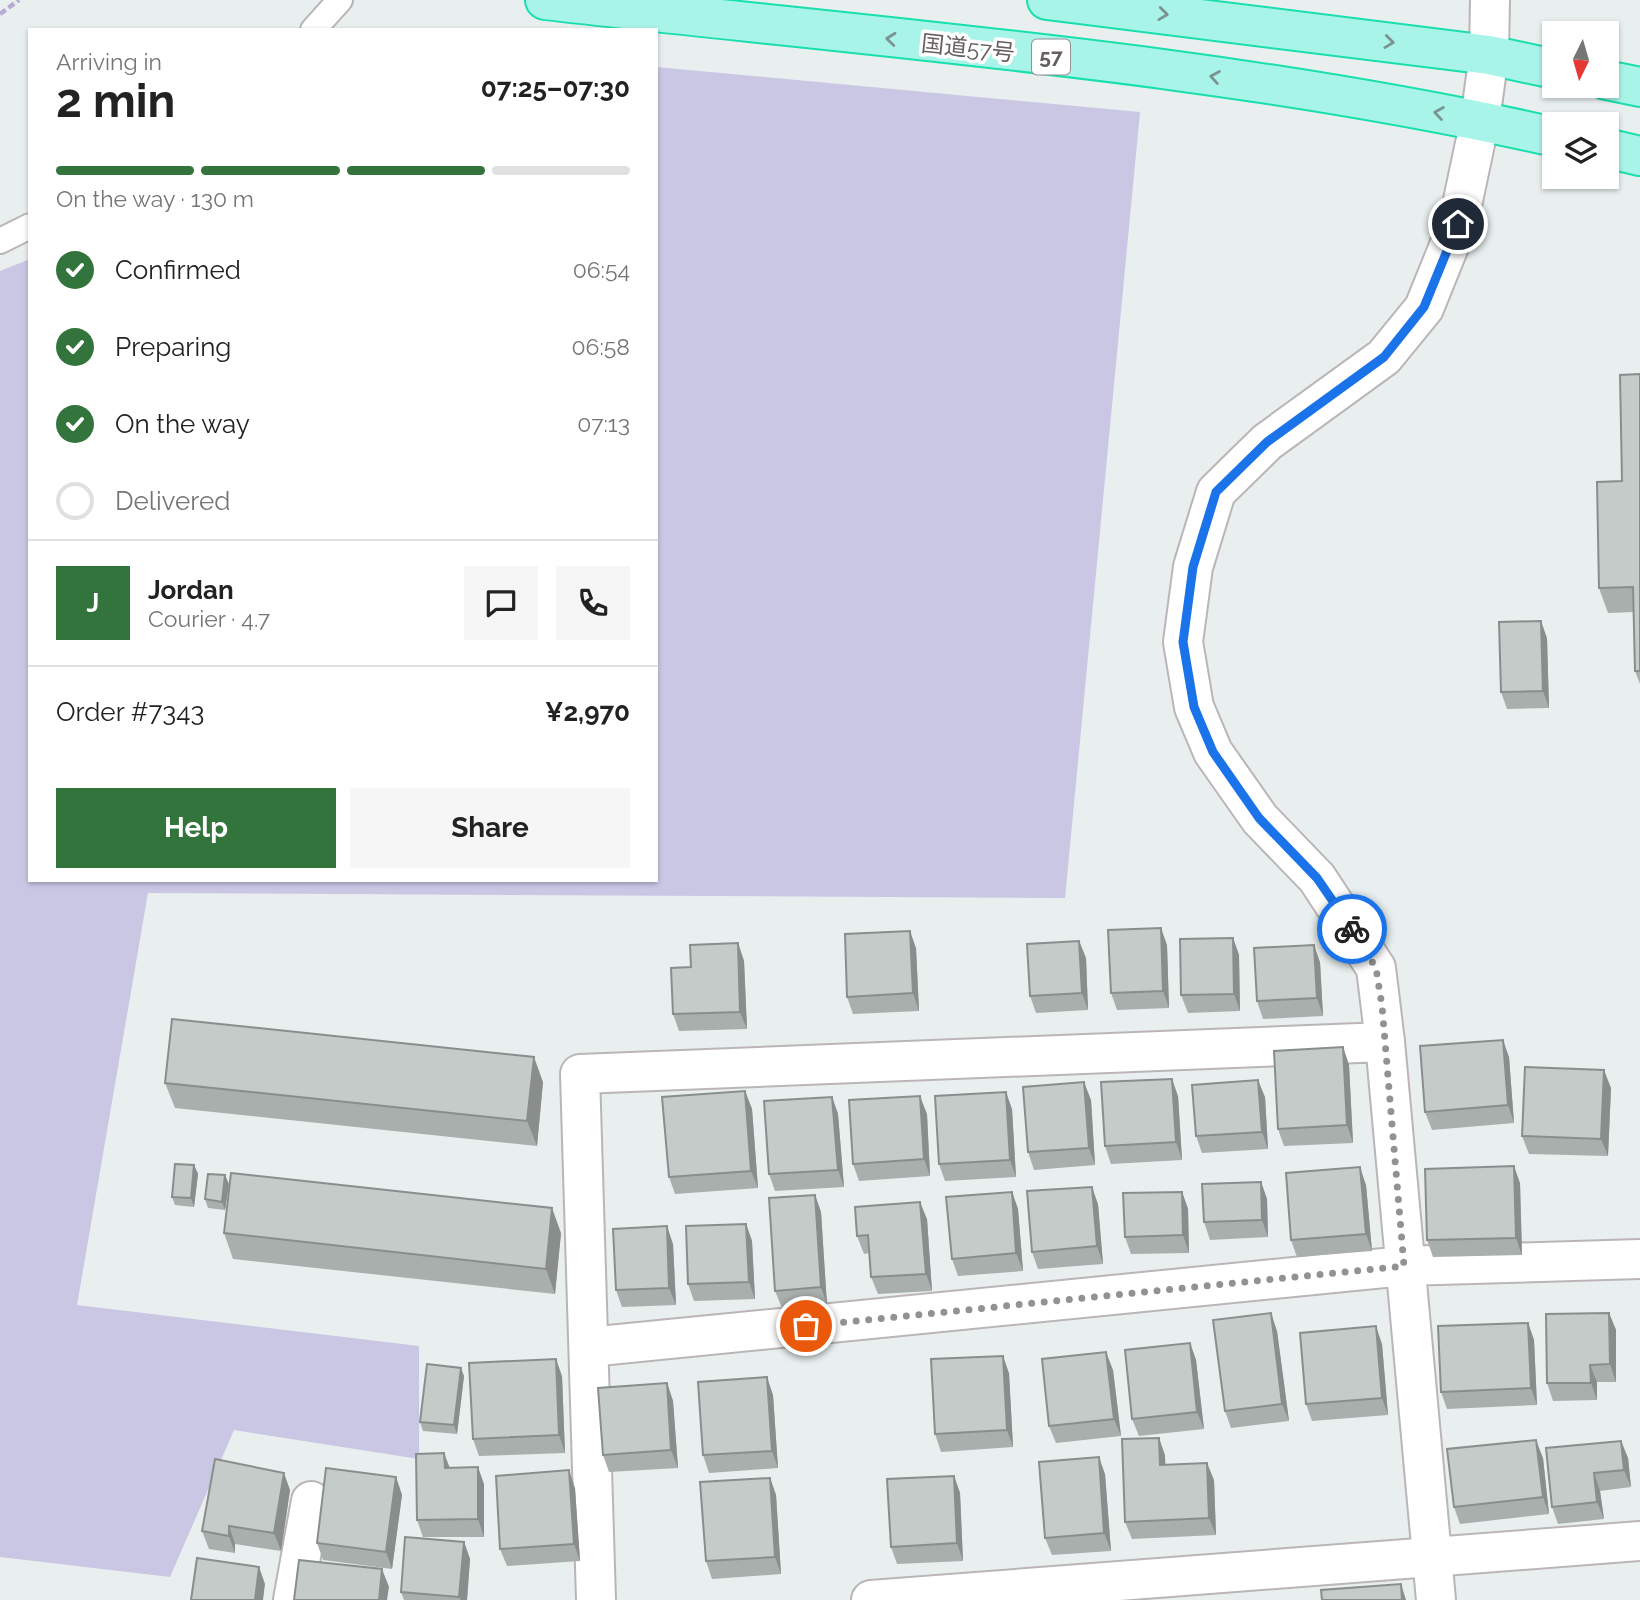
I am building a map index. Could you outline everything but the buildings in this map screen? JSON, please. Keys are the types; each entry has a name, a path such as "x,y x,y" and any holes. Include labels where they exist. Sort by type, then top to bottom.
{"highway":[{"name":"国道57号","path":"545,0 1185,72 1480,120 1542,134"},
{"path":"1047,0 1489,55 1542,66"},
{"path":"1619,83 1640,87"},
{"path":"1619,151 1640,156"}],"street":[{"path":"1436,1600 1376,968 1317,878 1259,818 1213,752 1194,707 1183,642 1193,567 1216,492 1267,442 1384,357 1424,307 1458,224 1480,120 1489,55 1490,0"},
{"path":"596,1600 580,1074 1385,1042"},
{"path":"589,1348 1404,1266 1640,1259"},
{"path":"293,1600 311,1501"},
{"path":"871,1600 1640,1541"}],"lane":[{"path":"315,28 340,0"},
{"path":"0,241 28,227"}],"path":[{"path":"0,14 19,0"}],"shaded area":[{"path":"658,67 1140,112 1065,898 148,893 77,1305 419,1346 419,1459 234,1430 170,1577 0,1557 0,271 28,260 28,882 658,882"}],"way so far":[{"path":"806,1326 1404,1266 1382,1006 1376,968 1352,929"}],"route":[{"path":"1352,929 1317,878 1259,818 1213,752 1194,707 1183,642 1193,567 1216,492 1267,442 1384,357 1424,307 1458,224"}]}
